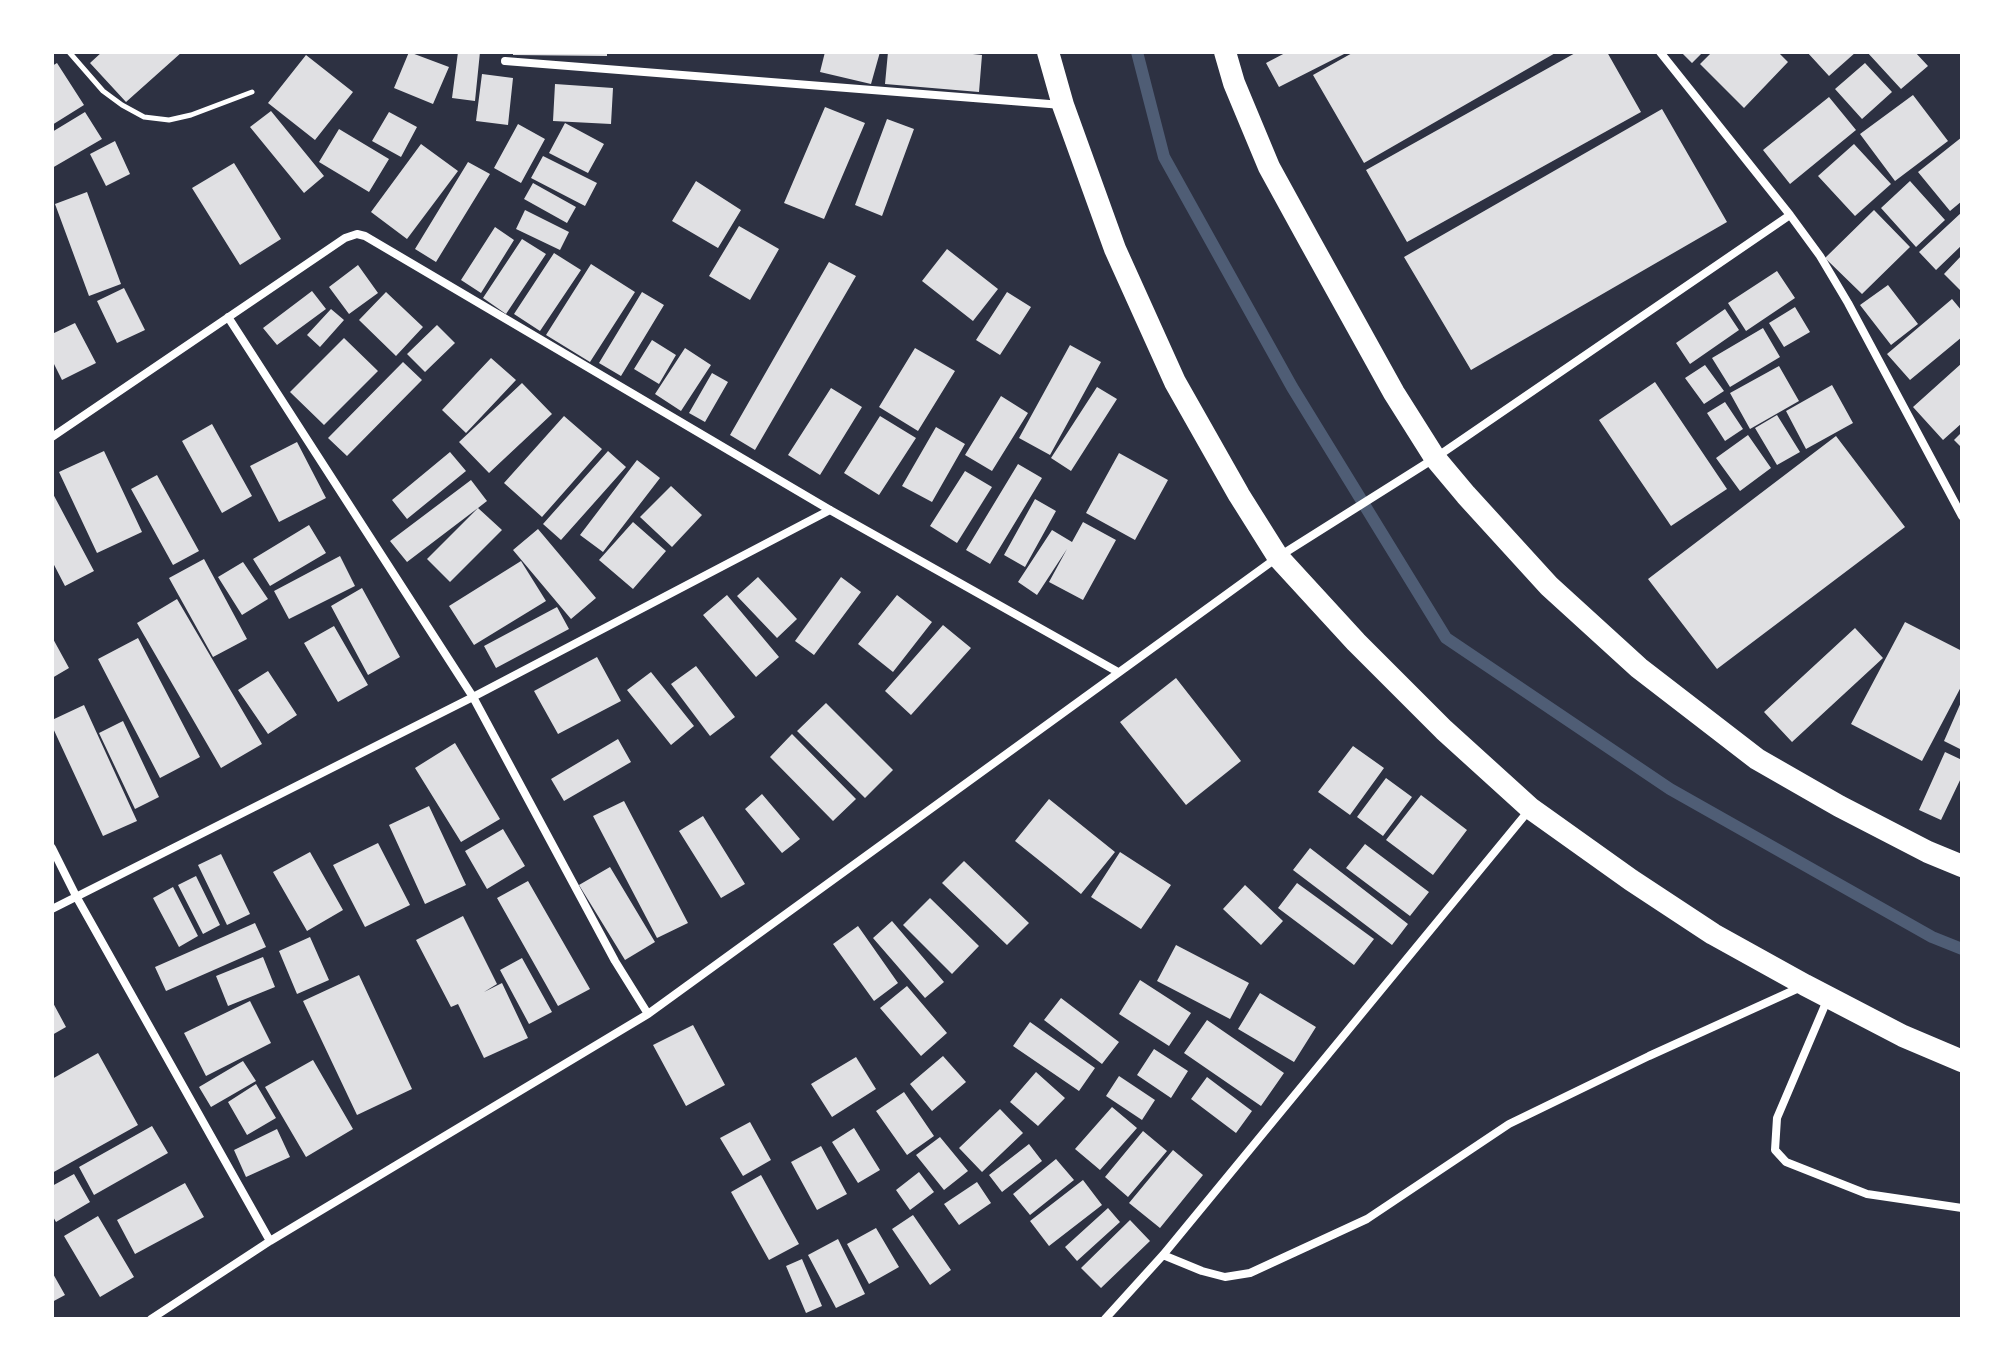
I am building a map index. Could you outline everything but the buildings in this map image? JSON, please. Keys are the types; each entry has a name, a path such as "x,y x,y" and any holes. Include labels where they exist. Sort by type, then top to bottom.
{"highway":[{"path":"1048,52 1063,105 1115,249 1175,382 1278,557 1444,730 1530,808 1713,934 1903,1036 1962,1061"},
{"path":"1225,52 1234,83 1269,167 1394,393 1435,458 1466,495 1549,586 1639,668 1757,759 1839,806 1962,866"}],"street":[{"path":"1660,52 1820,256 1962,516"},
{"path":"505,61 1063,105"},
{"path":"151,1319 270,1241 648,1014 1278,557 1435,458 1790,215"},
{"path":"52,437 345,238 357,234 369,238 830,510 1118,672"},
{"path":"228,317 473,697 615,961 648,1014"},
{"path":"52,909 473,697 830,510"},
{"path":"1105,1319 1163,1255 1530,808"},
{"path":"52,848 270,1241"},
{"path":"1163,1255 1225,1277 1250,1273 1367,1219 1509,1124 1805,985"},
{"path":"1828,997 1777,1118 1775,1150 1786,1162 1867,1194 1962,1208"}],"path":[{"path":"69,52 103,91 144,117 169,120 191,115 252,92"}],"waterway":[{"path":"1137,52 1164,157 1292,387 1446,638 1670,789 1932,937 1962,949"}]}
